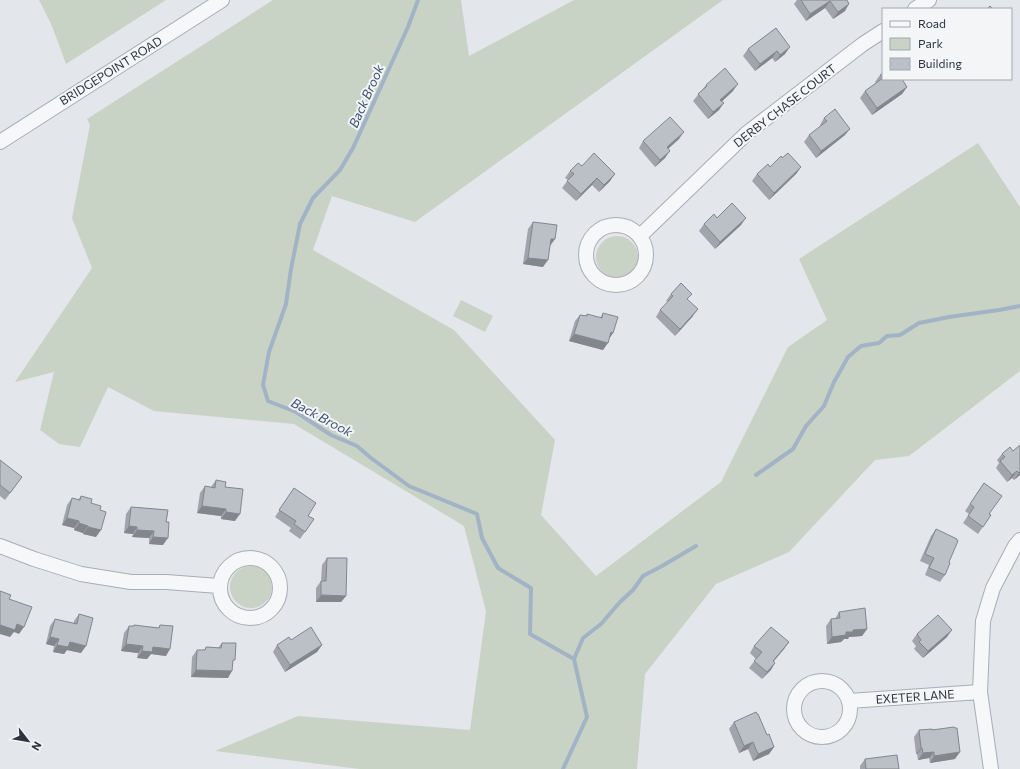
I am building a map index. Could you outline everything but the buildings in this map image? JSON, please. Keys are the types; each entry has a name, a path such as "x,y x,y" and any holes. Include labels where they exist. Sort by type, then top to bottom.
{"street":[{"name":"BRIDGEPOINT ROAD","path":"0,142 222,0"},
{"path":"917,8 929,0"},
{"name":"DERBY CHASE COURT","path":"640,236 747,133 863,44 882,32"},
{"path":"613,225 628,228 640,236 645,246 646,256 642,270 631,282 612,286 602,283 593,277 588,270 585,259 589,240 595,232 604,227 613,225"},
{"path":"991,769 980,692 983,621 993,588 1015,546 1020,540"},
{"path":"0,546 81,574 131,582 166,582 220,586"},
{"path":"255,557 264,560 272,566 278,575 281,585 280,595 276,604 269,612 260,617 250,619 241,617 232,612 225,605 220,596 220,586 222,576 227,568 235,561 255,557"},
{"path":"820,681 830,682 838,686 845,693 849,701 850,710 844,727 837,733 828,737 810,735 797,723 794,715 794,705 797,696 803,688 811,683 820,681"},
{"name":"EXETER LANE","path":"849,701 980,692"}],"green space":[{"path":"39,0 166,0 66,64 52,26"},
{"path":"273,0 461,0 469,56 574,0 723,0 415,222 332,196 313,250 454,330 555,440 541,515 596,576 721,482 788,347 827,320 799,259 978,143 1020,207 1020,371 909,456 875,460 789,552 716,584 645,674 637,769 360,769 215,751 298,716 470,730 486,611 464,526 294,424 154,411 108,387 80,447 59,444 40,430 54,372 15,382 92,268 72,218 90,125 87,119"},
{"path":"613,236 621,236 629,239 635,245 638,257 635,269 629,275 621,278 613,278 605,275 599,269 596,261 596,253 599,245 605,239"},
{"path":"461,300 493,316 485,332 453,316"},
{"path":"251,566 266,572 272,587 266,602 251,608 236,602 230,587 236,572"}],"waterway":[{"name":"Back Brook","path":"418,0 408,27 353,148 340,170 313,198 300,224 286,304 269,352 263,385 268,401 296,412 331,435 357,446 409,486 477,514 482,538 498,568 531,588 530,634 574,659 587,717 563,769"},
{"path":"756,475 793,449 806,426 824,406 834,382 848,357 861,346 879,343 887,336 900,335 919,323 1020,306"},
{"path":"574,659 583,638 601,624 620,602 633,590 643,576 696,546"}]}
